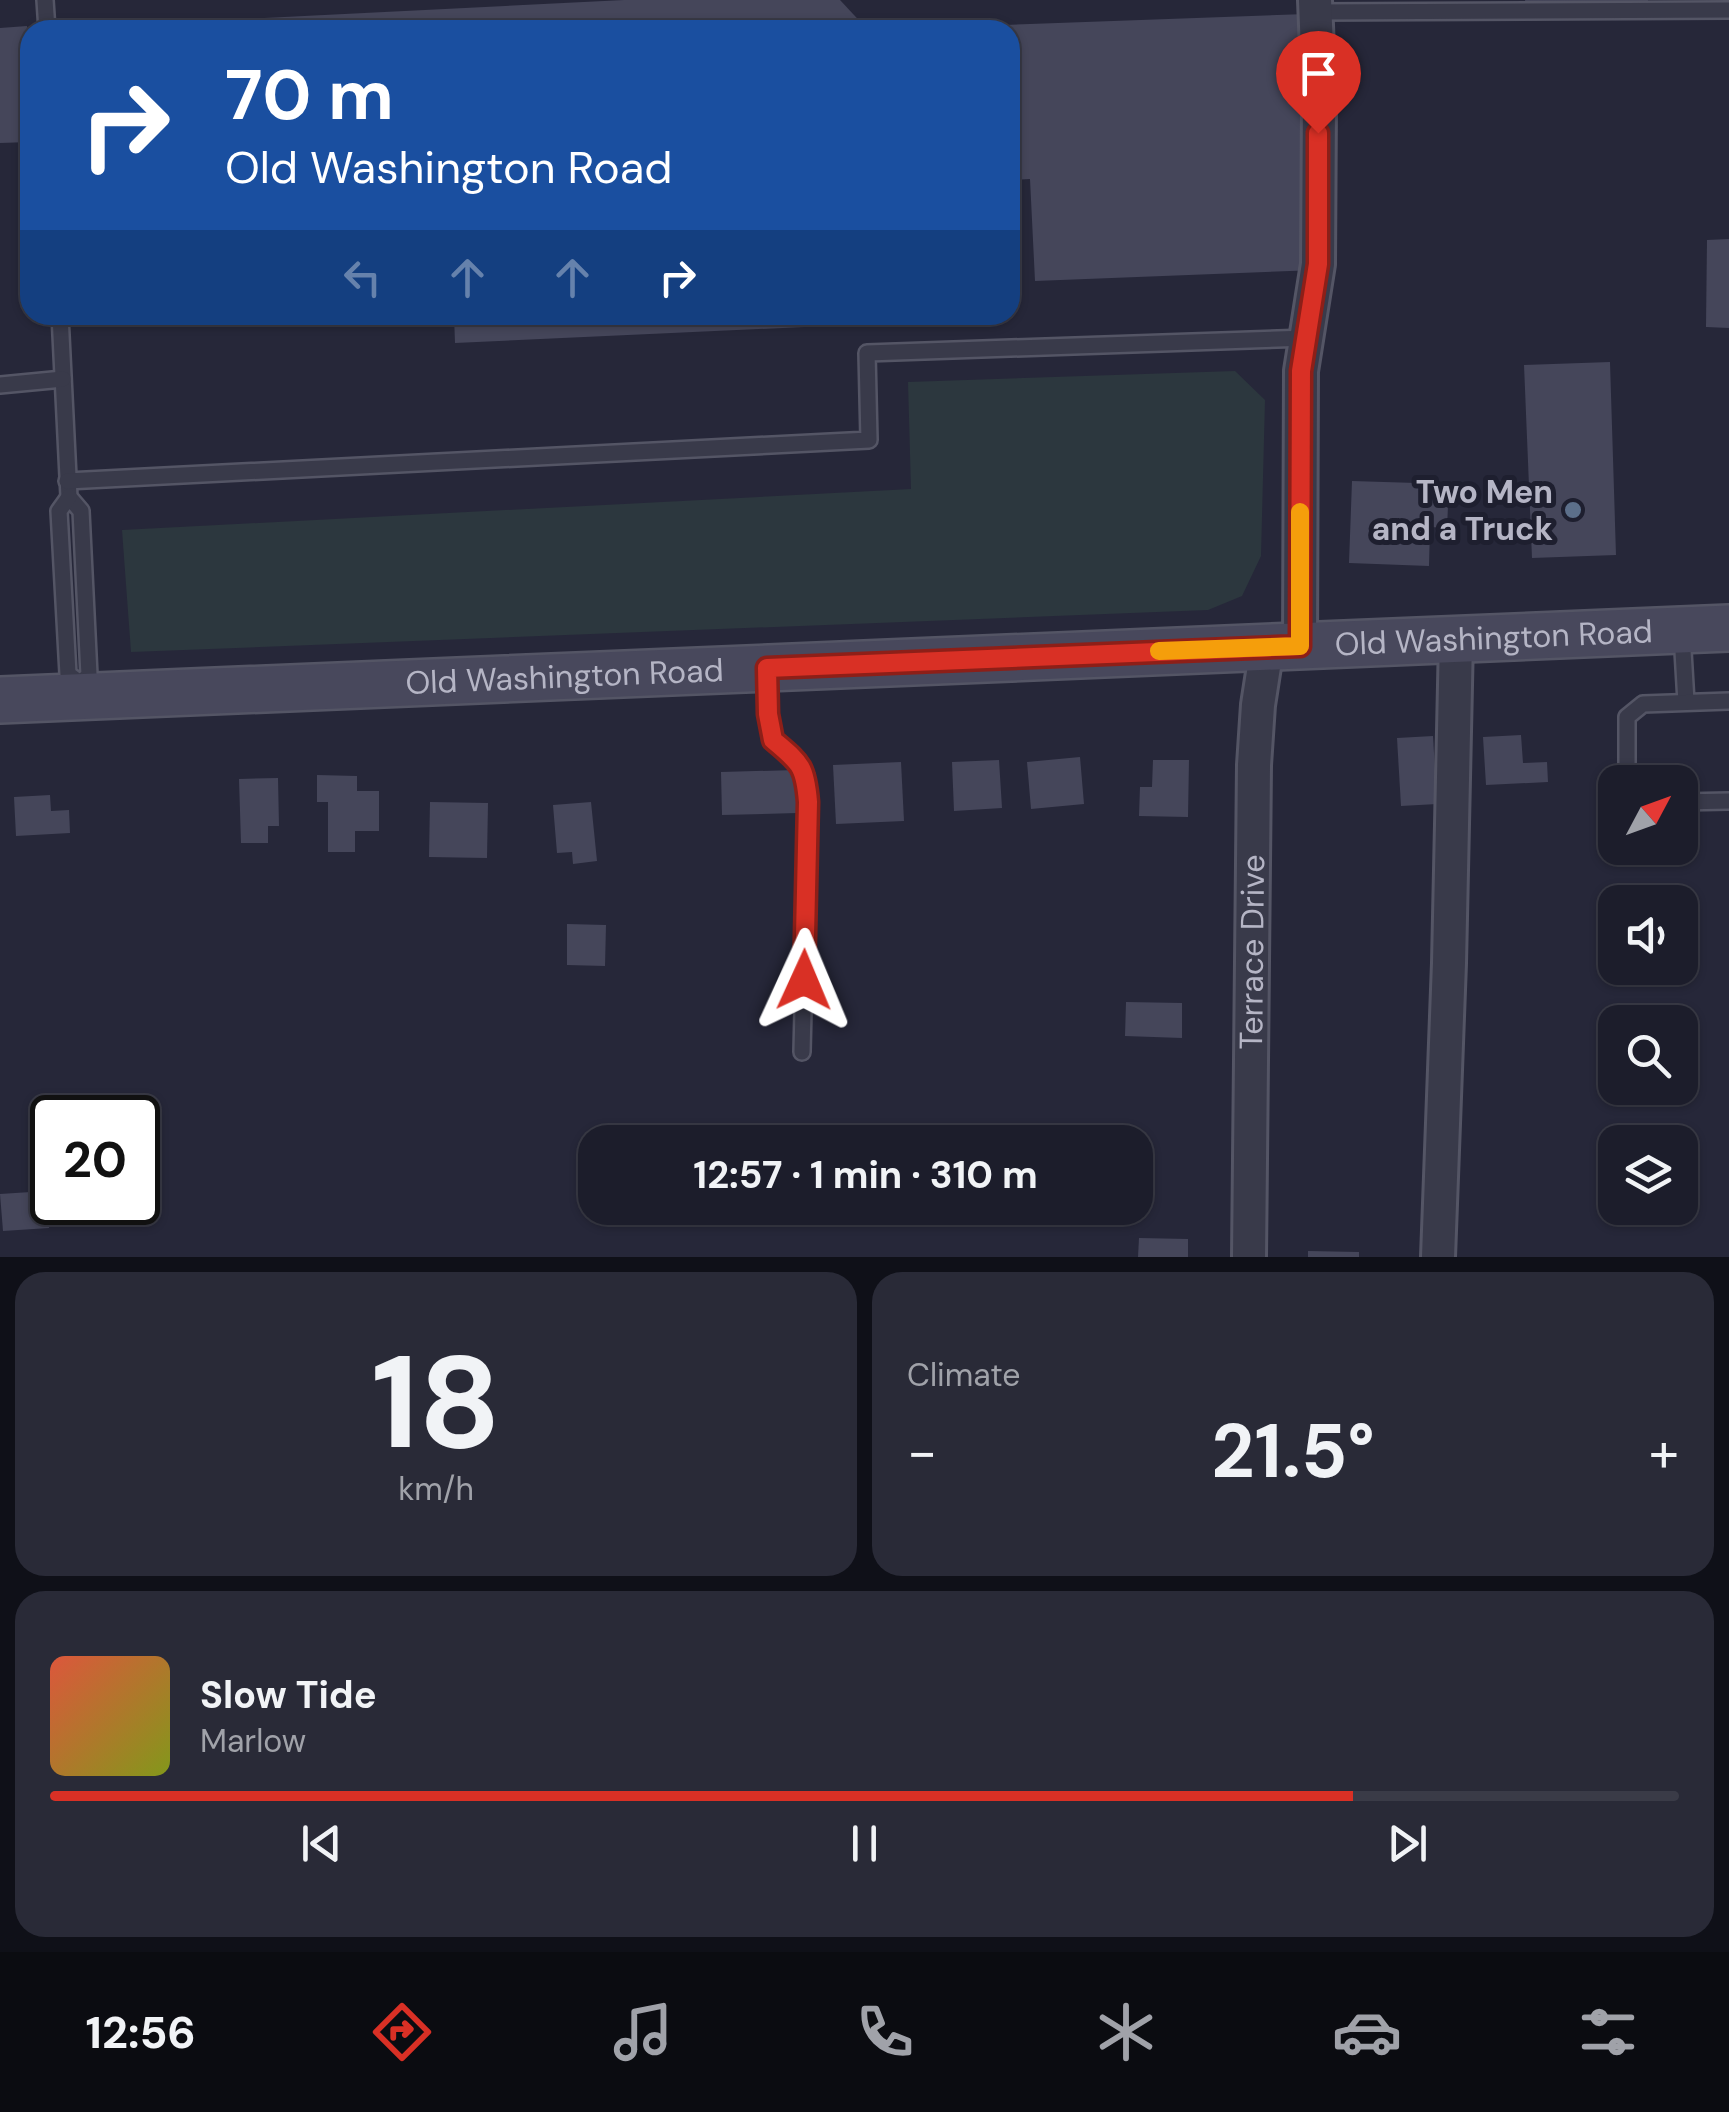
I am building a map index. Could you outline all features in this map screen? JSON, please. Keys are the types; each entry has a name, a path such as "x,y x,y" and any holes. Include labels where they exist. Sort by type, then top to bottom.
{"main road":[{"name":"Old Washington Road","path":"0,700 80,690 767,668 1729,628"}],"street":[{"name":"Terrace Drive","path":"1249,1257 1254,765 1258,705 1284,646 1301,371 1318,264 1316,6"},
{"path":"1438,1257 1450,963 1456,639"}],"lane":[{"path":"1316,6 1729,10"},
{"path":"60,325 68,489 59,510 68,674 80,690"},
{"path":"68,489 869,440 867,353 1307,338"},
{"path":"0,385 62,379"},
{"path":"1682,630 1686,702"},
{"path":"767,668 773,740 795,759 806,776 802,1052"},
{"path":"1627,765 1627,717 1643,704 1729,702"},
{"path":"1698,802 1729,801"}],"shaded area":[{"path":"1235,371 1265,400 1261,556 1242,596 1208,610 131,652 122,530 911,489 908,382"}],"building":[{"path":"624,0 840,0 859,20 225,20"},
{"path":"1525,0 1648,0 1648,3 1526,8"},
{"path":"1306,14 1317,270 1035,281 1030,179 1020,180 1020,24"},
{"path":"20,27 20,142 0,143 0,28"},
{"path":"1729,239 1729,328 1706,327 1707,240"},
{"path":"454,325 846,325 455,343"},
{"path":"1610,362 1616,555 1532,558 1524,365"},
{"path":"1352,481 1449,484 1447,528 1430,527 1429,566 1349,563"},
{"path":"1521,735 1523,763 1547,762 1548,782 1486,785 1483,737"},
{"path":"1433,736 1437,804 1401,806 1397,738"},
{"path":"1080,757 1084,804 1031,809 1027,762"},
{"path":"999,760 1002,808 954,811 952,762"},
{"path":"1153,760 1189,760 1188,817 1139,816 1140,787 1152,787"},
{"path":"901,762 904,821 836,824 833,765"},
{"path":"796,770 797,813 722,815 721,772"},
{"path":"317,775 357,776 357,791 379,791 379,831 355,831 355,852 328,852 328,802 317,802"},
{"path":"278,778 279,826 268,826 268,843 241,843 239,779"},
{"path":"50,795 51,811 69,810 70,833 16,836 14,797"},
{"path":"430,802 488,803 487,858 429,857"},
{"path":"591,802 597,861 573,864 572,852 557,853 553,805"},
{"path":"567,924 606,925 605,966 567,965"},
{"path":"1126,1002 1182,1003 1182,1038 1125,1036"},
{"path":"30,1192 30,1225 49,1228 3,1231 0,1194"},
{"path":"1139,1238 1188,1239 1188,1257 1138,1257"},
{"path":"1308,1251 1359,1252 1359,1257 1308,1257"}],"slow traffic":[{"path":"1159,651 1300,646 1300,512"}],"place":[{"name":"Two Men and a Truck","path":"1573,510"}],"route":[{"path":"804,980 806,776 795,759 773,740 767,668 1300,646 1301,371 1318,264 1318,133"}]}
